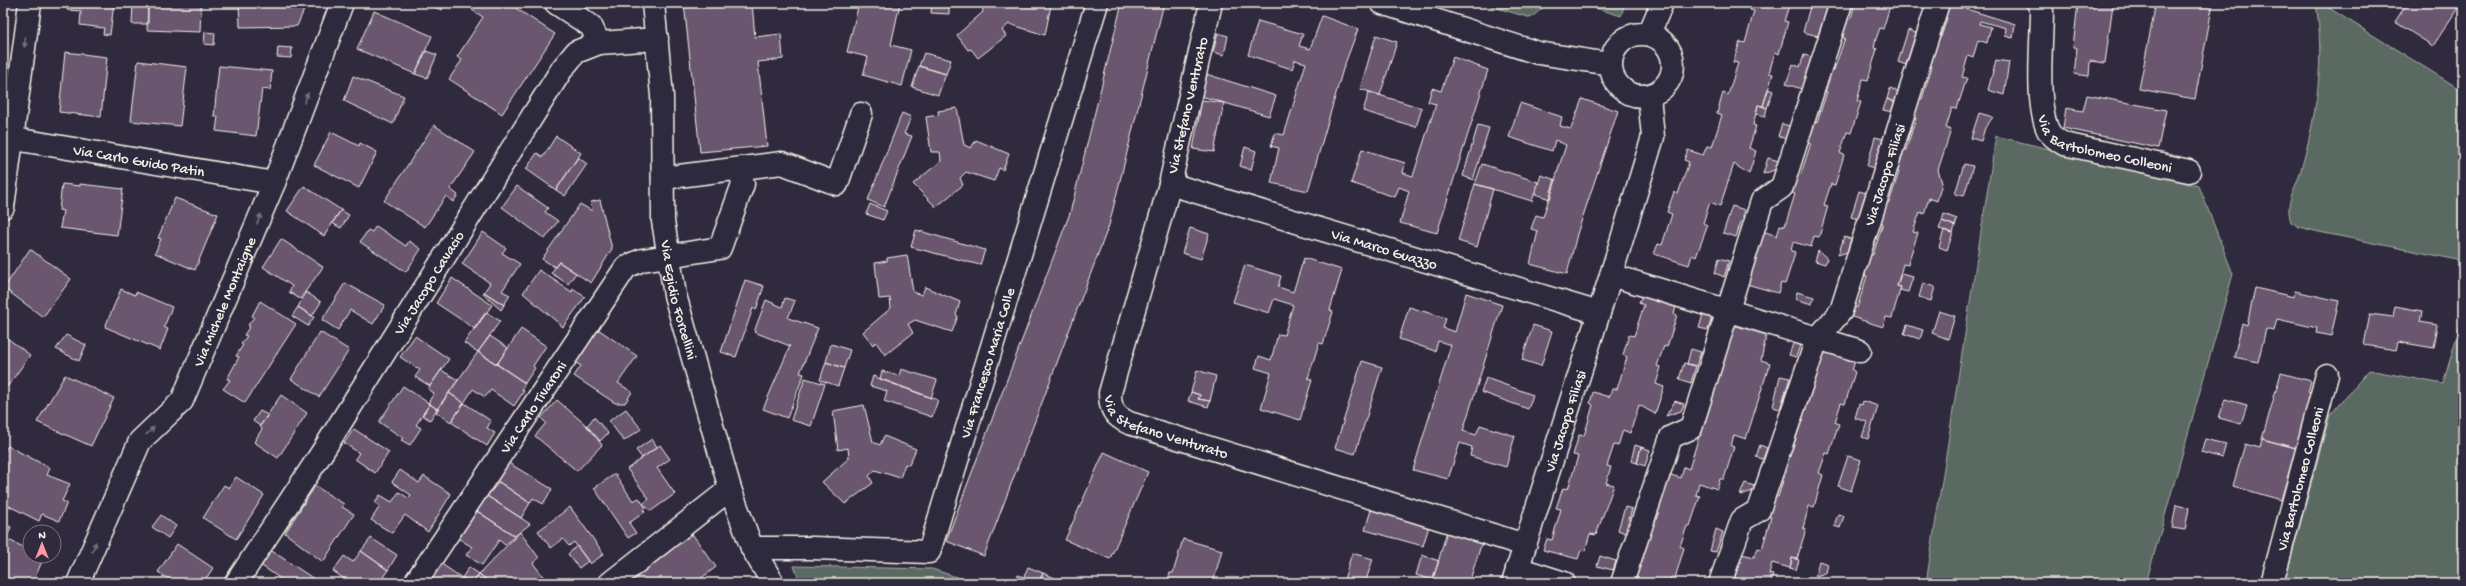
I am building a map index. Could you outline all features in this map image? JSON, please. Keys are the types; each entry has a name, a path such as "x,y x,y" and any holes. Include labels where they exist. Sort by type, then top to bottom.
{"street":[{"path":"3,207 8,138 30,3"},
{"name":"Via Michele Montaigne","path":"78,583 140,441 182,402 274,183 342,3"},
{"path":"556,3 591,26 599,43"},
{"name":"Via Egidio Forcellini","path":"653,3 662,96 663,221 675,296 692,362 730,489 752,548 773,583"},
{"name":"Via Francesco Maria Colle","path":"752,548 813,548 929,552 1096,3"},
{"name":"Via Stefano Venturato","path":"1211,3 1170,184 1110,393 1110,406 1117,417 1129,424 1525,545"},
{"path":"1382,3 1538,53 1610,64"},
{"path":"1649,34 1662,3"},
{"path":"1622,583 1671,437 1692,428 1762,201 1782,187 1841,3"},
{"name":"Via Jacopo Filiasi","path":"1720,583 1742,520 1760,510 1817,339 1841,311 1938,3"},
{"name":"Via Bartolomeo Colleoni","path":"2038,3 2042,11 2042,102 2044,122 2050,134 2064,144 2189,171"},
{"path":"1638,34 1649,34 1655,36 1670,51 1673,67 1668,83 1660,90 1649,96 1638,96 1626,92 1618,85 1612,75 1610,64 1612,55 1617,45 1626,38 1638,34"},
{"name":"Via Jacopo Cavacio","path":"236,583 321,454 562,69 576,52 599,43 657,39"},
{"name":"Via Jacopo Filiasi","path":"1564,583 1515,575 1611,275 1653,137 1649,96"},
{"path":"663,178 782,163 837,184 861,114"},
{"name":"Via Carlo Guido Patin","path":"8,138 274,183"},
{"name":"Via Carlo Tivaroni","path":"415,583 626,268 642,260 720,248 743,184 740,169"},
{"name":"Via Marco Guazzo","path":"1170,184 1599,313"},
{"path":"1611,275 1728,312 1860,351"},
{"name":"Via Bartolomeo Colleoni","path":"2272,583 2327,375"},
{"path":"610,583 730,489"}],"green space":[{"path":"1480,3 1548,3 1531,18"},
{"path":"1579,3 1625,3 1621,16"},
{"path":"2316,3 2321,3 2463,91 2463,261 2319,232 2299,227 2291,222 2289,215 2290,202 2307,149 2318,87 2320,46"},
{"path":"1996,136 2199,186 2233,274 2146,583 1926,583"},
{"path":"2463,315 2463,583 2284,583 2330,415 2369,370 2443,384"},
{"path":"794,566 932,569 975,583 800,583"}],"building":[{"path":"68,3 114,3 110,35 103,34 104,28 80,25 81,11 67,10"},
{"path":"133,3 148,3 148,24 132,24"},
{"path":"148,3 201,3 200,32 147,30"},
{"path":"239,3 307,3 297,26 240,27"},
{"path":"423,3 445,3 442,10"},
{"path":"477,3 508,3 555,34 502,114 449,79 462,60 457,57 483,17 472,10"},
{"path":"684,3 752,3 755,37 781,34 783,59 758,62 767,146 700,152"},
{"path":"859,3 900,3 891,45 911,50 902,86 863,75 868,57 847,52"},
{"path":"932,3 949,3 949,14 931,13"},
{"path":"982,3 1047,3 1051,5 1045,35 1009,24 1002,30 1006,36 978,58 971,49 968,50 957,35 983,12"},
{"path":"1122,3 1164,3 1109,225 984,556 946,541 1070,213"},
{"path":"1752,3 1790,3 1784,21 1788,22 1779,54 1775,52 1769,73 1773,74 1763,106 1758,105 1753,125 1756,126 1749,148 1756,151 1749,174 1734,164 1720,206 1710,202 1703,223 1707,225 1706,230 1696,257 1692,255 1689,265 1654,254 1658,244 1662,245 1672,214 1667,212 1674,192 1678,194 1689,162 1684,160 1688,150 1703,155 1707,146 1712,147 1722,115 1717,113 1723,93 1728,95 1738,63 1733,62 1740,42 1745,43 1754,11 1750,10"},
{"path":"1811,3 1828,6 1818,36 1803,32"},
{"path":"1855,3 1891,3 1883,29 1880,28 1876,39 1874,48 1877,49 1868,80 1863,79 1857,101 1861,102 1851,133 1847,132 1840,153 1844,155 1835,185 1831,184 1824,205 1828,206 1819,237 1814,236 1811,247 1793,242 1791,251 1795,252 1793,260 1785,284 1781,283 1778,293 1743,283 1747,273 1751,274 1761,241 1757,240 1760,230 1777,236 1780,225 1785,226 1795,194 1790,192 1797,173 1801,174 1811,143 1806,142 1813,121 1817,122 1827,92 1823,90 1830,68 1834,70 1845,38 1840,36 1846,17 1851,18"},
{"path":"1947,3 2015,24 2013,38 2005,36 2006,28 1980,21 1979,24 1991,27 1987,43 1978,40 1973,58 1968,56 1962,77 1967,78 1957,109 1952,108 1946,128 1951,130 1938,170 1942,183 1937,201 1929,198 1924,214 1920,212 1913,232 1918,233 1908,265 1903,264 1897,286 1901,287 1892,318 1886,317 1883,327 1849,316 1852,306 1857,308 1867,276 1862,275 1869,254 1873,255 1883,223 1879,222 1885,202 1889,203 1899,172 1895,170 1902,149 1906,150 1916,118 1912,117 1917,98 1922,99 1932,66 1928,65 1937,36 1941,37 1947,18 1943,17"},
{"path":"2078,3 2113,4 2105,63 2090,61 2089,76 2074,74 2077,48 2073,47"},
{"path":"2156,3 2213,3 2195,99 2139,89"},
{"path":"2407,3 2461,3 2433,46 2395,22"},
{"path":"374,11 432,36 415,74 357,49"},
{"path":"1322,16 1358,29 1343,69 1308,191 1271,183 1279,148 1271,146 1275,133 1284,135 1306,63 1295,60 1292,69 1248,55 1258,21 1303,34 1299,46 1310,49"},
{"path":"1908,30 1916,33 1906,65 1898,62"},
{"path":"205,32 215,33 214,45 204,44"},
{"path":"1218,33 1228,36 1224,55 1213,52"},
{"path":"1376,35 1397,42 1380,95 1360,89"},
{"path":"278,47 292,48 291,58 277,57"},
{"path":"426,51 437,55 427,78 415,74"},
{"path":"65,52 107,57 101,117 59,112"},
{"path":"924,53 951,60 946,74 919,66"},
{"path":"1804,55 1812,57 1802,89 1786,84 1793,64 1800,67"},
{"path":"1453,57 1488,70 1437,233 1400,223 1409,191 1399,187 1395,197 1351,183 1362,149 1405,163 1403,173 1413,176 1436,104 1428,102 1432,88 1441,91"},
{"path":"1996,60 2009,62 2004,95 1988,90"},
{"path":"138,61 187,67 180,126 131,121"},
{"path":"219,66 272,71 270,90 262,89 256,136 216,131 218,116 214,116"},
{"path":"919,66 946,74 938,95 912,87"},
{"path":"1206,74 1276,96 1269,116 1201,96"},
{"path":"353,76 404,96 393,124 344,101"},
{"path":"1890,88 1898,91 1895,102 1887,99"},
{"path":"1768,89 1773,91 1767,108 1763,106"},
{"path":"1369,92 1422,108 1416,127 1363,111"},
{"path":"2087,95 2166,110 2158,148 2063,128 2066,108 2083,111"},
{"path":"1582,99 1618,111 1577,234 1567,274 1530,264 1538,231 1531,229 1536,215 1543,217 1566,145 1555,140 1552,151 1509,137 1520,103 1562,117 1560,126 1571,129"},
{"path":"1887,99 1895,102 1892,112 1883,110"},
{"path":"1202,100 1224,103 1214,152 1193,149"},
{"path":"1758,105 1767,108 1765,116 1756,114"},
{"path":"957,108 964,145 971,148 976,140 1009,154 1003,170 999,168 994,181 966,172 960,178 963,185 936,207 913,184 941,161 940,152 931,152 926,117 939,115 938,111"},
{"path":"902,113 911,117 904,134 912,136 884,207 868,200"},
{"path":"1979,113 1993,117 1985,128 1981,141 1971,138"},
{"path":"1782,124 1790,126 1786,139 1778,136"},
{"path":"434,125 475,152 450,189 458,195 453,202 446,196 425,227 384,201"},
{"path":"1478,125 1489,128 1473,180 1463,176"},
{"path":"331,132 359,146 360,143 377,152 359,188 314,165"},
{"path":"556,136 581,153 556,190 526,169 537,153 543,157"},
{"path":"1875,137 1883,139 1874,168 1867,166"},
{"path":"1245,147 1256,151 1251,170 1240,166"},
{"path":"578,157 587,164 565,196 556,190"},
{"path":"1768,158 1779,161 1777,169 1763,174"},
{"path":"1482,164 1538,182 1532,201 1475,184"},
{"path":"1964,164 1973,166 1964,196 1955,194"},
{"path":"1541,175 1556,180 1550,199 1535,194"},
{"path":"62,184 80,186 80,184 123,189 117,235 60,228 63,211 59,210"},
{"path":"1475,184 1493,189 1477,247 1458,241"},
{"path":"304,186 341,210 324,236 287,211"},
{"path":"517,186 548,208 545,212 558,221 545,239 502,207"},
{"path":"1859,191 1866,193 1858,219 1851,217"},
{"path":"175,198 218,214 195,270 155,253 161,239 158,238"},
{"path":"600,200 612,249 591,283 559,262 555,267 542,259 580,204 592,211 591,202"},
{"path":"870,204 887,211 883,220 866,214"},
{"path":"1732,206 1745,210 1736,237 1723,233"},
{"path":"341,210 349,215 341,228 332,223"},
{"path":"1944,214 1957,219 1955,226 1942,221"},
{"path":"1942,221 1955,226 1953,233 1939,229"},
{"path":"376,226 406,246 409,241 421,249 406,272 360,242 368,230 372,232"},
{"path":"1190,228 1209,234 1201,259 1182,253"},
{"path":"916,230 985,250 980,265 911,247"},
{"path":"1944,230 1953,233 1947,250 1939,247"},
{"path":"483,232 506,248 502,253 520,264 502,291 510,295 504,305 484,292 490,283 462,264"},
{"path":"1844,237 1851,239 1847,252 1838,255"},
{"path":"281,239 323,267 300,299 289,292 292,286 263,267"},
{"path":"30,249 71,279 43,317 4,288"},
{"path":"1818,251 1827,258 1825,264 1815,261"},
{"path":"907,255 913,292 922,295 925,287 960,302 956,315 958,316 952,332 915,320 908,324 913,333 885,355 876,342 873,345 863,332 891,308 890,298 879,299 875,263 887,261 887,258"},
{"path":"1304,258 1342,270 1330,310 1333,312 1323,344 1319,343 1308,378 1312,380 1300,420 1261,408 1271,373 1255,368 1259,356 1271,360 1278,334 1284,335 1293,305 1274,299 1269,313 1233,302 1245,265 1281,276 1278,287 1293,292"},
{"path":"1719,258 1729,261 1724,277 1715,273"},
{"path":"559,262 576,273 568,284 551,273"},
{"path":"539,270 572,292 573,289 585,297 563,327 523,293"},
{"path":"1901,274 1913,277 1908,292 1900,290 1901,287 1897,286"},
{"path":"452,278 492,305 475,329 436,303"},
{"path":"745,280 764,286 756,310 753,308 736,357 721,352"},
{"path":"345,283 385,305 373,324 350,310 338,330 322,320"},
{"path":"1923,283 1935,287 1931,301 1919,297"},
{"path":"2255,288 2294,297 2295,291 2339,301 2331,336 2316,333 2317,328 2277,319 2274,331 2266,329 2258,362 2234,357 2242,323 2247,325"},
{"path":"121,289 135,295 136,292 172,307 164,327 168,329 160,350 105,327"},
{"path":"306,292 321,302 312,316 298,307"},
{"path":"484,292 504,305 501,310 483,294"},
{"path":"1643,292 1677,303 1674,314 1677,315 1667,347 1664,346 1657,366 1661,367 1656,384 1664,387 1655,414 1639,405 1630,433 1623,430 1618,446 1614,445 1607,466 1611,467 1606,483 1614,485 1596,535 1590,534 1585,551 1581,550 1578,559 1543,550 1547,539 1552,540 1561,509 1556,508 1563,488 1568,489 1578,456 1573,455 1579,435 1584,436 1593,405 1590,403 1593,392 1609,397 1612,389 1617,389 1627,357 1623,355 1629,335 1634,336 1644,305 1639,303"},
{"path":"1797,292 1814,297 1812,304 1795,299"},
{"path":"1466,293 1502,305 1463,431 1476,435 1480,425 1515,436 1506,467 1470,456 1472,447 1460,443 1448,479 1413,470 1451,345 1438,341 1435,351 1399,339 1409,307 1446,318 1443,328 1455,332"},
{"path":"785,298 795,301 788,318 818,328 800,373 804,374 787,418 763,409 790,346 754,332 766,300 782,307"},
{"path":"260,301 296,324 245,403 223,389 230,380 227,379 239,357 236,356 243,345 241,344 247,336 244,335 250,326 248,325 254,317 252,316"},
{"path":"2395,306 2422,311 2420,322 2438,325 2434,348 2398,342 2396,350 2364,345 2370,314 2393,317"},
{"path":"298,307 314,317 308,326 292,316"},
{"path":"1704,311 1713,314 1708,330 1699,328"},
{"path":"1939,311 1955,316 1948,339 1932,333"},
{"path":"486,312 500,321 478,352 464,343"},
{"path":"1732,320 1767,332 1761,360 1770,363 1746,439 1734,435 1731,446 1734,447 1724,479 1720,479 1717,489 1699,483 1696,495 1700,496 1690,526 1687,526 1680,546 1684,548 1675,578 1671,577 1669,583 1652,583 1633,577 1636,566 1640,567 1664,473 1681,478 1684,467 1689,469 1699,436 1695,435"},
{"path":"1533,325 1552,331 1541,366 1522,360"},
{"path":"1907,325 1923,330 1920,339 1904,334"},
{"path":"595,327 637,356 618,383 632,392 625,403 615,403 574,376 581,366 572,360"},
{"path":"521,329 546,346 533,366 535,368 525,383 497,364"},
{"path":"320,332 349,350 319,397 291,379"},
{"path":"3,335 30,355 8,386 3,383"},
{"path":"66,335 86,345 79,361 56,349"},
{"path":"415,336 449,359 430,386 415,377 420,370 400,357"},
{"path":"490,336 508,348 497,364 478,352"},
{"path":"1794,341 1801,343 1796,357 1789,355"},
{"path":"831,344 850,350 844,368 826,362"},
{"path":"1691,349 1701,352 1696,366 1687,364"},
{"path":"1820,349 1855,361 1852,370 1855,372 1845,404 1841,403 1835,422 1839,424 1829,454 1826,453 1819,473 1823,475 1814,507 1809,506 1803,528 1806,529 1797,559 1792,558 1790,568 1772,563 1769,574 1773,575 1771,583 1733,583 1739,564 1735,563 1738,553 1754,557 1758,548 1762,549 1771,517 1767,516 1774,496 1778,497 1788,464 1784,463 1791,443 1794,444 1804,413 1800,411 1807,391 1810,393 1821,361"},
{"path":"478,352 525,383 522,389 524,391 514,406 491,390 485,397 473,389 464,403 449,393"},
{"path":"1362,361 1382,367 1355,454 1335,448"},
{"path":"826,362 844,368 838,386 820,380"},
{"path":"1684,363 1696,366 1691,383 1679,379"},
{"path":"901,369 937,380 931,398 880,379 882,371 899,376"},
{"path":"441,370 458,380 437,409 428,403 434,393 428,389"},
{"path":"1197,370 1216,376 1210,401 1198,399 1200,395 1191,392"},
{"path":"2281,373 2311,381 2308,392 2311,393 2296,448 2262,439"},
{"path":"65,375 114,398 91,446 37,422"},
{"path":"873,376 938,400 932,417 884,401 887,391 870,386"},
{"path":"1780,376 1790,378 1780,409 1773,407"},
{"path":"805,378 825,384 811,426 791,420"},
{"path":"1486,378 1533,395 1528,409 1481,392"},
{"path":"403,386 430,404 416,425 421,428 410,445 401,440 403,438 379,422"},
{"path":"1191,392 1200,395 1198,399 1210,401 1208,407 1188,401"},
{"path":"449,393 464,403 451,422 436,412"},
{"path":"281,395 307,413 278,458 254,442 262,429 260,426"},
{"path":"2225,399 2247,405 2241,424 2219,418"},
{"path":"557,400 587,426 602,445 577,471 535,436 546,423 541,418"},
{"path":"1675,401 1684,404 1681,411 1666,416"},
{"path":"1863,401 1878,406 1868,439 1862,437 1867,422 1855,418 1859,404 1862,405"},
{"path":"464,403 491,421 487,428 495,433 487,446 451,422"},
{"path":"430,404 437,409 430,420 422,415"},
{"path":"864,405 873,442 880,445 884,436 916,449 909,465 905,464 900,478 875,470 869,476 873,483 845,504 822,482 849,458 848,448 838,450 833,411"},
{"path":"626,409 641,429 624,441 609,421"},
{"path":"260,411 268,415 260,426 253,421"},
{"path":"594,417 608,433 600,441 587,426"},
{"path":"354,429 389,452 375,473 355,459 359,453 344,443"},
{"path":"652,439 657,447 642,458 636,450"},
{"path":"2205,439 2226,444 2222,458 2201,452"},
{"path":"2262,439 2296,448 2281,500 2233,486 2245,444 2260,448"},
{"path":"660,445 670,459 657,468 675,494 651,511 643,504 649,499 627,469"},
{"path":"1635,445 1641,447 1637,463 1631,461"},
{"path":"1760,445 1767,448 1763,459 1756,457"},
{"path":"8,446 50,468 47,475 70,484 62,501 67,503 59,521 42,514 39,521 3,503 3,453"},
{"path":"1641,447 1650,450 1645,466 1637,463"},
{"path":"1104,452 1148,472 1110,559 1065,540"},
{"path":"1848,456 1861,460 1851,491 1838,486"},
{"path":"502,459 552,489 543,504 533,498 530,503 490,476"},
{"path":"400,470 419,483 424,476 451,494 428,532 405,515 392,533 371,520 380,506 375,503 380,495 392,502 399,492 408,498 411,495 392,482"},
{"path":"615,474 633,501 639,498 646,508 643,510 645,512 629,523 636,533 628,538 594,488"},
{"path":"236,477 264,495 236,539 203,518 224,485 229,488"},
{"path":"499,482 530,503 521,518 487,496"},
{"path":"1745,483 1754,486 1753,491 1740,495"},
{"path":"315,486 344,504 342,507 354,514 323,562 285,533"},
{"path":"487,496 530,524 515,536 477,511"},
{"path":"2176,505 2189,508 2185,530 2172,528"},
{"path":"469,506 515,536 505,545 499,540 482,565 466,555 472,547 450,533"},
{"path":"570,507 604,554 590,564 574,542 569,546 563,539 551,548 538,531"},
{"path":"1625,507 1632,509 1625,533 1618,530"},
{"path":"1371,510 1429,526 1423,546 1365,530"},
{"path":"1838,514 1844,516 1840,528 1834,526"},
{"path":"161,515 176,526 168,538 152,527"},
{"path":"3,524 11,527 5,542 3,541"},
{"path":"1716,529 1723,532 1716,552 1710,551"},
{"path":"690,531 716,567 695,583 627,583"},
{"path":"1447,531 1482,542 1469,583 1432,583"},
{"path":"520,532 539,558 533,563 545,579 540,583 491,583 479,574"},
{"path":"371,538 397,555 388,570 361,551"},
{"path":"6,539 22,546 22,564 41,564 33,583 3,583 3,546"},
{"path":"1183,539 1222,550 1213,583 1167,583 1170,573 1173,573"},
{"path":"177,544 213,568 203,583 175,583 158,572"},
{"path":"577,546 588,561 579,568 568,554"},
{"path":"269,549 317,581 315,583 278,583 281,579 259,564"},
{"path":"361,551 388,570 383,577 386,579 383,583 350,583 333,571 344,556 353,562"},
{"path":"1352,553 1373,559 1365,583 1343,583"},
{"path":"1422,555 1439,561 1432,580 1416,575"},
{"path":"1600,556 1616,561 1613,570 1597,566"},
{"path":"1792,558 1799,560 1796,570 1790,568"},
{"path":"437,561 462,578 469,583 426,583"},
{"path":"1819,561 1828,564 1826,573 1815,576"},
{"path":"469,567 479,574 472,583 462,578"},
{"path":"1028,567 1043,573 1039,583 1015,583 1018,575 1024,577"},
{"path":"1043,573 1067,583 1039,583"},
{"path":"479,574 491,583 472,583"}]}
